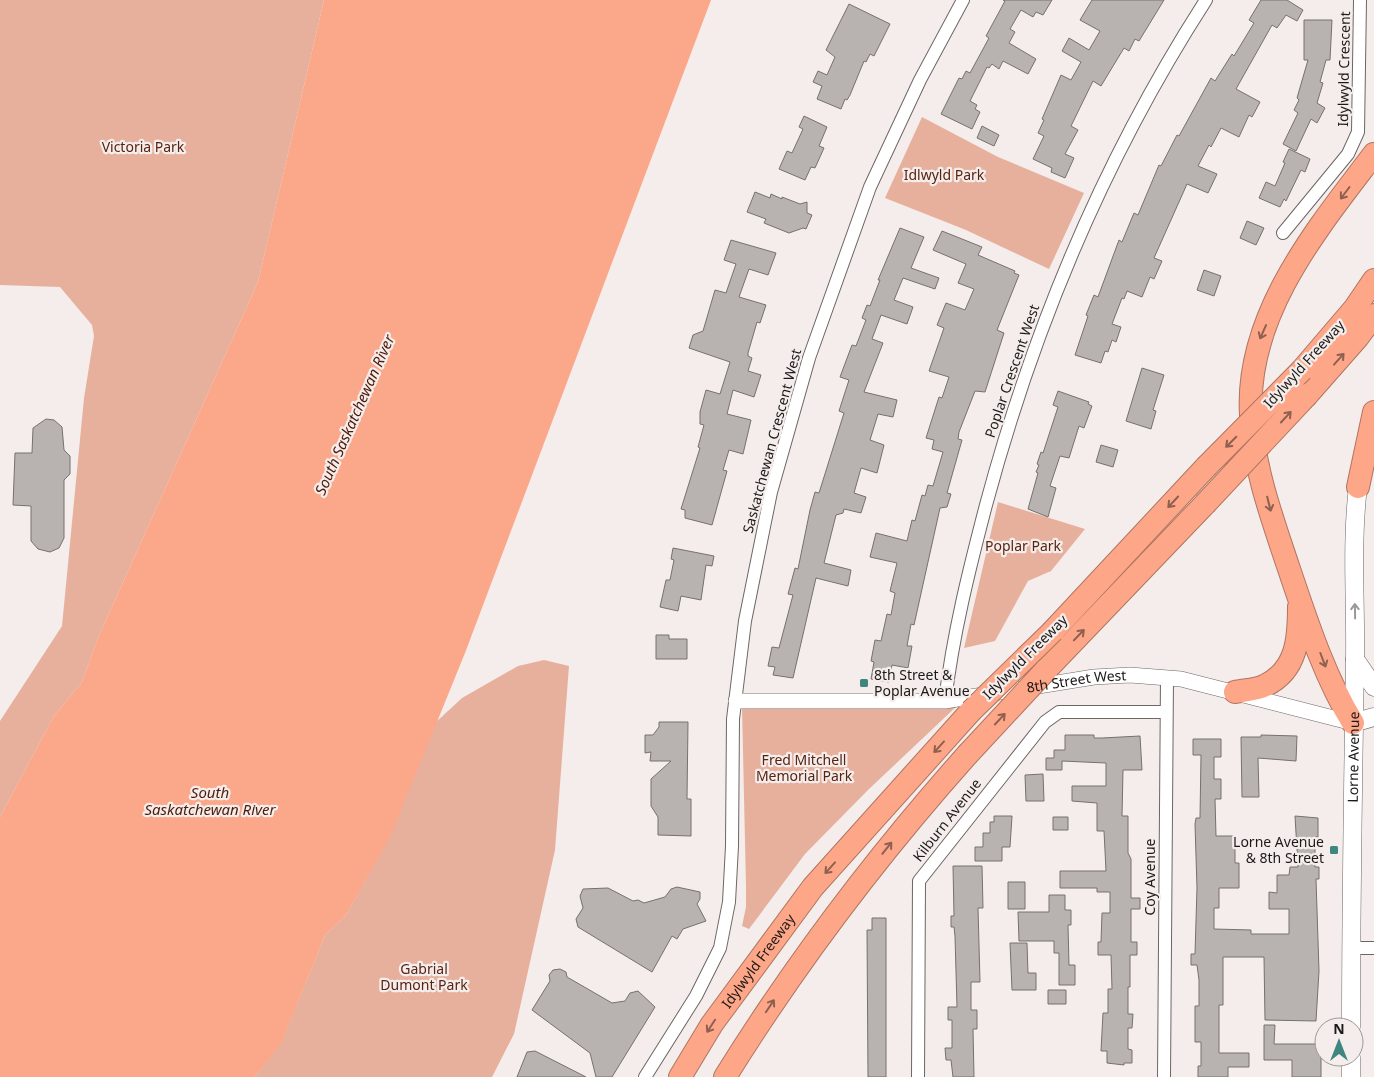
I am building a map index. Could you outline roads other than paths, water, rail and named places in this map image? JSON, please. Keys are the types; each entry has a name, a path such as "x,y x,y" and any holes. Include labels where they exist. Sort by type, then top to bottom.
{"highway":[{"path":"1367,723 1338,698 1300,598 1274,522 1257,457 1250,415 1259,341 1279,296 1306,245 1374,154"},
{"name":"Idylwyld Freeway","path":"680,1077 712,1024 813,886 972,711 1053,631 1206,467 1302,370 1355,308 1374,280"},
{"name":"Idylwyld Freeway","path":"725,1077 809,950 902,830 967,755 1306,395 1358,337 1374,315"},
{"path":"1366,485 1374,412"},
{"path":"1235,692 1265,686 1283,673 1294,656 1299,628 1300,598"}],"main road":[{"name":"Lorne Avenue","path":"1351,1017 1351,948 1367,723 1355,660 1354,559 1366,485"},
{"path":"1355,660 1374,687"}],"street":[{"name":"Saskatchewan Crescent West","path":"645,1077 696,996 720,948 729,902 732,846 733,719 744,621 766,516 810,358 870,187 920,80 963,0"},
{"name":"Poplar Crescent West","path":"946,701 948,671 963,592 1001,447 1030,358 1066,266 1127,136 1206,0"},
{"name":"Idylwyld Crescent","path":"1283,233 1348,154 1358,132 1360,0"},
{"name":"8th Street West","path":"736,700 946,701 1094,677 1167,677 1367,723"},
{"name":"Coy Avenue","path":"1164,1077 1165,712 1167,677"},
{"name":"Kilburn Avenue","path":"918,1077 919,881 1045,722 1059,712 1165,712"},
{"path":"1351,948 1374,948"}],"water":[{"name":"South Saskatchewan River","path":"324,0 711,0 465,653 391,835 346,915 325,935 281,1044 255,1077 0,1077 0,817 54,716 82,682 98,638 258,282"}],"place":[{"name":"8th Street & Poplar Avenue","path":"864,683"},
{"name":"Lorne Avenue & 8th Street","path":"1334,850"}],"park label":[{"name":"Victoria Park","path":"143,147"},
{"name":"Idlwyld Park","path":"944,175"},
{"name":"Poplar Park","path":"1023,546"},
{"name":"Fred Mitchell Memorial Park","path":"804,768"},
{"name":"Gabrial Dumont Park","path":"424,978"}]}
